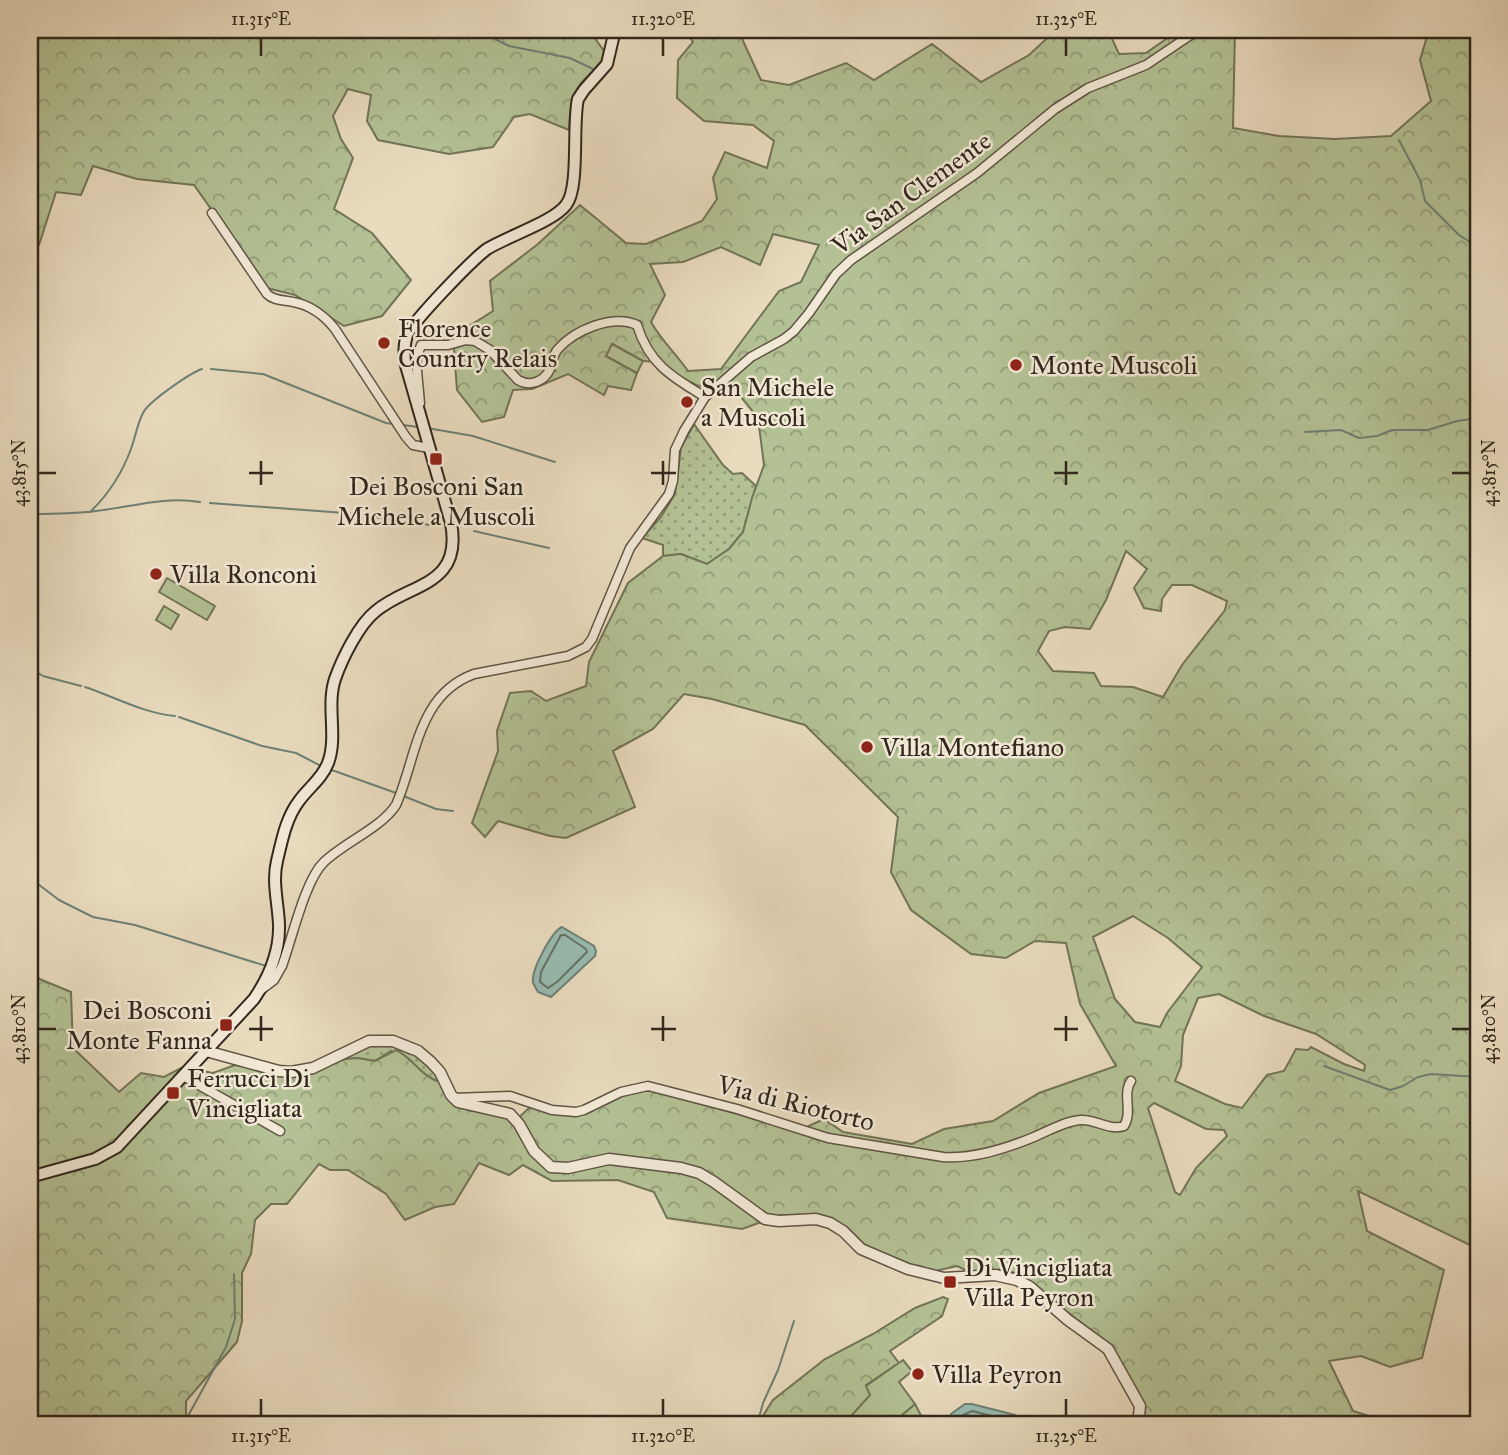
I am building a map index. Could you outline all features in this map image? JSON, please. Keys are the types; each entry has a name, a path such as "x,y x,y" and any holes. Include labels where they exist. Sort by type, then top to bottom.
{"main road":[{"path":"30,1177 110,1152 260,990 272,966 278,942 276,867 285,830 299,799 326,768 331,747 331,702 335,681 361,628 378,609 435,579 449,558 453,533 404,356 405,344 410,331 468,265 481,254 553,215 569,202 576,106 583,90 607,64 615,30"}],"street":[{"name":"Via San Clemente","path":"260,990 274,980 282,966 316,872 333,855 388,815 401,795 424,721 444,691 460,679 474,674 568,656 586,647 592,639 630,548 669,494 673,481 675,450 705,397 751,357 793,331 836,274 850,260 977,173 1055,109 1088,88 1146,65 1198,30"},
{"path":"212,213 237,253 270,297 307,307 323,315 396,424 414,445 429,448"},
{"path":"422,424 416,360 421,345 475,341 490,350 518,380 523,383 536,383 551,368 553,355 560,346 594,326 606,323 636,325 643,344 659,365 705,397"},
{"path":"206,1051 291,1072 324,1063 369,1041 393,1041 418,1051 431,1062 440,1072 453,1098 463,1104 497,1109 510,1114 519,1124 534,1151 551,1167 568,1168 609,1159 681,1168 715,1182 758,1215 772,1221 808,1219 830,1223 843,1231 860,1249 908,1269 950,1278 995,1275 1017,1280 1030,1287 1068,1320 1108,1349 1140,1406 1141,1418 1138,1425"},
{"path":"183,1076 280,1131"},
{"name":"Via di Riotorto","path":"453,1098 510,1096 560,1112 576,1112 630,1088 648,1086 737,1109 828,1138 943,1157 959,1157 1007,1149 1076,1121 1093,1121 1115,1128 1124,1126 1127,1120 1127,1087 1131,1081"}],"green space":[{"path":"30,30 589,30 604,51 601,63 576,91 569,130 530,114 514,117 493,147 449,154 378,140 367,121 371,95 348,89 333,116 341,139 353,158 334,209 372,233 411,280 382,316 344,326 295,295 267,288 194,185 137,179 93,166 81,195 56,192 39,245 30,244"},
{"path":"684,30 738,30 761,80 789,85 846,63 874,80 932,44 981,82 1029,55 1056,30 1108,30 1119,54 1146,53 1179,30 1235,30 1233,128 1279,136 1335,139 1391,136 1431,101 1420,60 1429,30 1478,30 1478,1249 1358,1191 1367,1231 1444,1270 1422,1358 1390,1367 1361,1356 1329,1361 1353,1411 1398,1425 1144,1425 1144,1406 1106,1342 1018,1274 1003,1269 972,1273 957,1266 935,1271 909,1264 866,1246 848,1228 820,1216 781,1215 742,1229 667,1218 654,1192 618,1180 552,1181 523,1165 509,1175 479,1163 454,1204 435,1207 405,1220 386,1194 348,1170 330,1170 319,1164 287,1204 271,1204 255,1220 251,1254 242,1273 242,1321 237,1342 186,1401 184,1425 30,1425 30,975 71,992 73,1048 119,1092 141,1073 164,1077 183,1067 213,1073 235,1065 290,1073 336,1060 357,1058 375,1061 396,1050 431,1078 437,1081 439,1078 459,1106 471,1111 506,1117 514,1122 530,1107 575,1116 625,1093 651,1090 798,1131 824,1119 843,1132 912,1144 944,1129 993,1121 1039,1093 1116,1066 1080,1004 1066,943 1035,941 1006,958 971,954 911,910 891,872 898,817 805,725 712,699 684,694 653,729 613,751 635,807 566,838 498,821 485,837 472,823 498,751 497,731 510,693 531,691 546,701 586,686 589,662 628,583 663,556 681,554 707,564 729,549 743,532 764,465 758,418 729,382 698,386 659,362 643,361 613,344 606,356 637,373 631,390 608,386 604,395 568,374 532,389 513,390 504,417 482,422 457,390 453,336 493,311 490,281 538,244 580,205 626,243 646,244 702,221 717,199 713,178 725,152 767,168 774,141 753,125 704,121 677,98 678,60 693,42","holes":["773,234 819,245 801,282 779,291 721,369 688,371 651,322 665,295 650,264 683,262 721,247 760,265","1126,551 1147,569 1134,588 1144,608 1161,611 1162,599 1172,585 1192,585 1227,601 1225,610 1182,665 1163,697 1133,687 1101,686 1094,673 1053,671 1038,651 1049,631 1065,627 1090,629 1106,600","1133,916 1168,938 1202,967 1167,1013 1160,1027 1135,1022 1115,999 1093,937","1219,994 1264,1016 1316,1034 1365,1065 1364,1071 1311,1047 1308,1050 1296,1049 1284,1071 1267,1075 1242,1108 1225,1104 1175,1081 1181,1066 1183,1035 1198,998","1154,1103 1206,1129 1224,1130 1227,1136 1196,1168 1180,1195 1175,1192 1148,1108"]},
{"path":"612,344 643,361 637,373 606,356"},
{"path":"694,424 723,465 733,474 742,473 756,486 743,532 729,549 707,564 681,554 663,556 663,545 642,538 661,517 675,494 681,448"},
{"path":"167,578 215,606 207,620 159,592"},
{"path":"164,606 179,615 171,629 156,620"},
{"path":"376,1043 412,1053 439,1078 437,1081 430,1078 391,1051 375,1061 357,1058 336,1060"},
{"path":"943,1297 948,1299 942,1316 890,1351 899,1363 866,1385 871,1395 843,1425 757,1425 773,1400 825,1359 915,1308"},
{"path":"903,1360 912,1371 899,1382 915,1404 890,1425 843,1425 870,1395 866,1386"},
{"path":"915,1404 926,1425 890,1425"}],"water":[{"path":"562,927 594,946 596,951 595,956 551,997 538,992 533,976 548,943"},
{"path":"965,1404 1015,1415 1025,1425 953,1425 951,1414"}],"waterway":[{"path":"416,30 433,35 491,37 509,46 570,58 595,70"},
{"path":"1399,140 1420,180 1425,201 1459,235 1478,247"},
{"path":"90,512 119,475 146,408 170,388 202,369"},
{"path":"211,369 263,374 394,424"},
{"path":"1305,432 1341,430 1359,438 1377,436 1392,430 1428,430 1478,418"},
{"path":"403,425 418,427"},
{"path":"427,428 473,436 555,462"},
{"path":"30,514 88,512 161,501 200,502"},
{"path":"210,503 345,513 430,525"},
{"path":"474,531 549,548"},
{"path":"30,668 43,676 81,686"},
{"path":"85,687 140,708 175,716"},
{"path":"179,717 262,746 296,753 321,766"},
{"path":"329,769 396,793"},
{"path":"401,795 436,809 453,811"},
{"path":"30,878 59,900 93,917 135,925 266,966"},
{"path":"1324,1066 1390,1090 1431,1074 1478,1077"},
{"path":"183,1425 226,1347 235,1319 234,1274"},
{"path":"757,1425 794,1321"}],"place":[{"name":"Florence Country Relais","path":"384,343"},
{"name":"Monte Muscoli","path":"1016,365"},
{"name":"San Michele a Muscoli","path":"687,402"},
{"name":"Dei Bosconi San Michele a Muscoli","path":"436,459"},
{"name":"Villa Ronconi","path":"156,574"},
{"name":"Villa Montefiano","path":"867,747"},
{"name":"Dei Bosconi Monte Fanna","path":"226,1025"},
{"name":"Ferrucci Di Vincigliata","path":"173,1093"},
{"name":"Di Vincigliata Villa Peyron","path":"950,1282"},
{"name":"Villa Peyron","path":"918,1374"}]}
